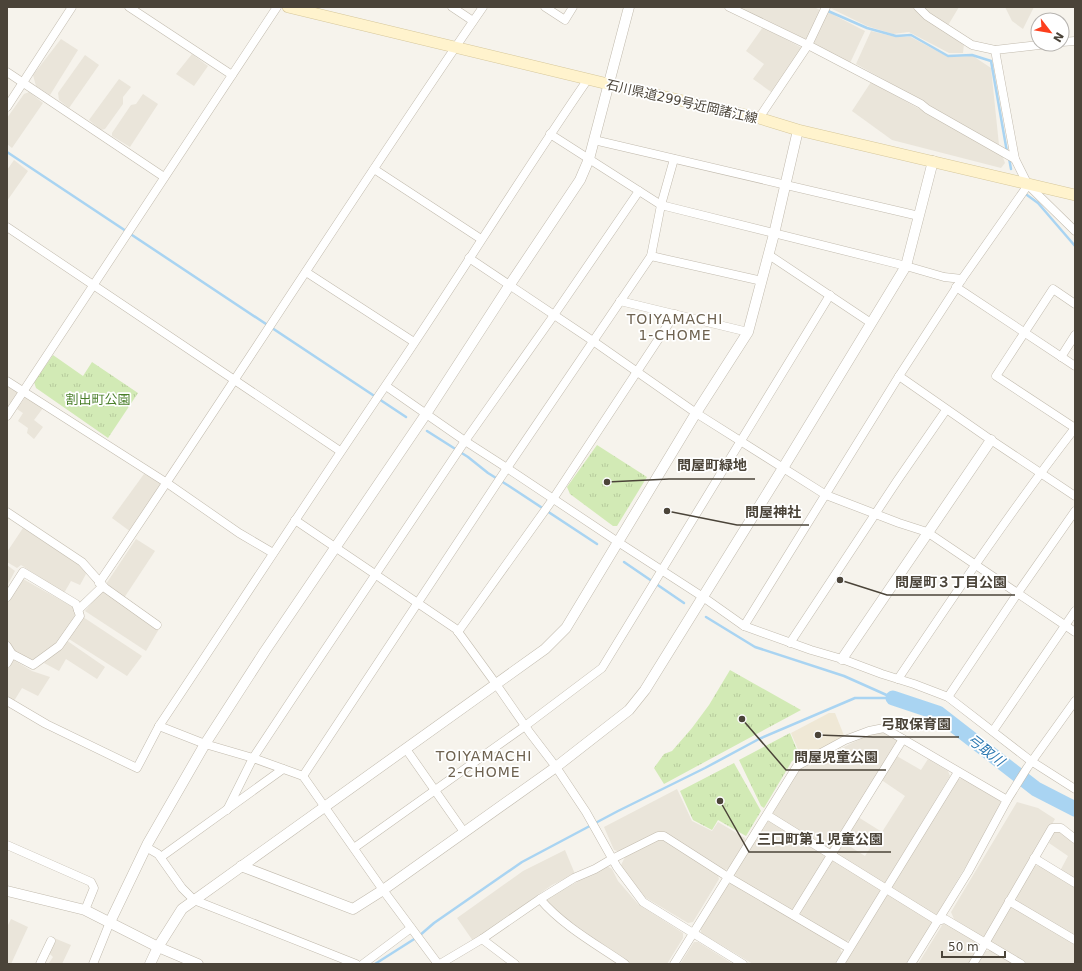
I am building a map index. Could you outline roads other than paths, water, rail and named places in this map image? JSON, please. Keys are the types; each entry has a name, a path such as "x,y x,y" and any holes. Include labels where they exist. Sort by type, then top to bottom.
{"main road":[{"name":"石川県道299号近岡諸江線","path":"288,7 456,46 608,84 759,118 798,130 1075,196"}],"street":[{"path":"7,106 72,7"},
{"path":"129,7 232,75"},
{"path":"7,416 277,7"},
{"path":"452,7 473,21"},
{"path":"78,610 101,585 270,326 483,7"},
{"path":"545,7 564,20 573,7"},
{"path":"92,964 110,922 146,847 205,744 426,414 580,180 589,159 629,7"},
{"path":"729,7 808,45 922,104 927,109 1013,158"},
{"path":"759,118 808,45 826,7"},
{"path":"918,7 927,16 972,45 995,50 1030,46"},
{"path":"995,50 1013,158 1028,185 1075,231"},
{"path":"7,72 164,177"},
{"path":"7,701 46,724 137,768 159,726 340,451 386,386 550,134 588,79"},
{"path":"150,964 158,947 182,909 545,649 566,628 696,412 748,332 774,234 798,130"},
{"path":"550,134 662,205 906,266 944,277 962,279"},
{"path":"594,140 919,216"},
{"path":"303,776 507,468 593,340 652,256 662,205 674,159"},
{"path":"241,866 353,909 383,890 556,767 629,710 646,690 906,266 933,161"},
{"path":"374,169 481,239"},
{"path":"744,626 956,287 1028,185"},
{"path":"227,810 253,758 463,444 639,191"},
{"path":"7,228 340,451"},
{"path":"768,255 871,323"},
{"path":"652,256 762,281"},
{"path":"469,258 509,286 593,340 696,412 783,468 826,494 875,514 927,532 1075,632"},
{"path":"306,272 414,342"},
{"path":"956,287 1075,366"},
{"path":"898,679 975,565 1040,473 1075,428 996,376 1053,289 1075,304"},
{"path":"354,848 525,726 602,668 830,295"},
{"path":"620,301 748,332"},
{"path":"458,632 551,502 675,314"},
{"path":"1061,356 1075,335"},
{"path":"899,376 946,410 1075,496"},
{"path":"7,381 167,483 240,533 273,553"},
{"path":"386,386 426,414 463,444 507,468 551,502 662,570 704,597 744,626 948,697 993,731 1029,765 1075,789"},
{"path":"790,643 946,410"},
{"path":"842,659 990,440"},
{"path":"948,697 1075,511"},
{"path":"7,512 82,562 101,585 157,625"},
{"path":"295,520 419,603 458,632 556,767 586,812 622,875 644,902 742,964"},
{"path":"7,596 23,572 76,604 80,616 59,646 33,665 12,654 7,646"},
{"path":"993,731 1075,611"},
{"path":"7,663 12,654"},
{"path":"911,964 968,872 1009,797 1029,765 1075,701"},
{"path":"159,726 205,744 253,758 303,776 383,890 420,941 439,964 482,939 540,899 574,878 595,869 658,836 664,836 728,876 850,948"},
{"path":"674,964 797,766 845,740 884,728 958,772 1009,797"},
{"path":"794,915 903,739"},
{"path":"406,749 464,832"},
{"path":"161,857 283,769"},
{"path":"840,964 958,772"},
{"path":"767,814 938,921 945,919 1021,964"},
{"path":"973,964 1052,828 1061,828 1075,839"},
{"path":"7,845 91,882 94,888 85,910"},
{"path":"146,847 161,857 182,888 194,900 356,964"},
{"path":"1034,858 1075,883"},
{"path":"7,891 85,910 158,947 198,964"},
{"path":"540,899 548,909 575,930 625,964"},
{"path":"1009,902 1075,940"},
{"path":"363,964 412,930"},
{"path":"482,939 515,964"},
{"path":"40,964 51,941"}],"waterway":[{"path":"828,11 867,28 896,36 911,35 948,56 972,55 991,61 1007,152"},
{"path":"7,152 406,417"},
{"path":"1009,158 1011,169"},
{"path":"1027,195 1038,203 1075,246"},
{"path":"427,431 468,457 488,473 597,544"},
{"path":"624,562 684,603"},
{"path":"706,617 755,647 844,676 891,697"},
{"path":"375,964 419,936 434,923 522,862 618,811 705,768 759,739 855,698 893,698"},
{"name":"弓取川","path":"893,698 938,713 1036,789 1075,809"}],"place":[{"name":"問屋町緑地","path":"607,482"},
{"name":"問屋神社","path":"667,511"},
{"name":"問屋町３丁目公園","path":"840,580"},
{"name":"問屋児童公園","path":"742,719"},
{"name":"弓取保育園","path":"818,735"},
{"name":"三口町第１児童公園","path":"720,801"}],"district":[{"name":"TOIYAMACHI 1-CHOME","path":"675,328"},
{"name":"TOIYAMACHI 2-CHOME","path":"484,764"}],"park label":[{"name":"割出町公園","path":"98,399"}]}
